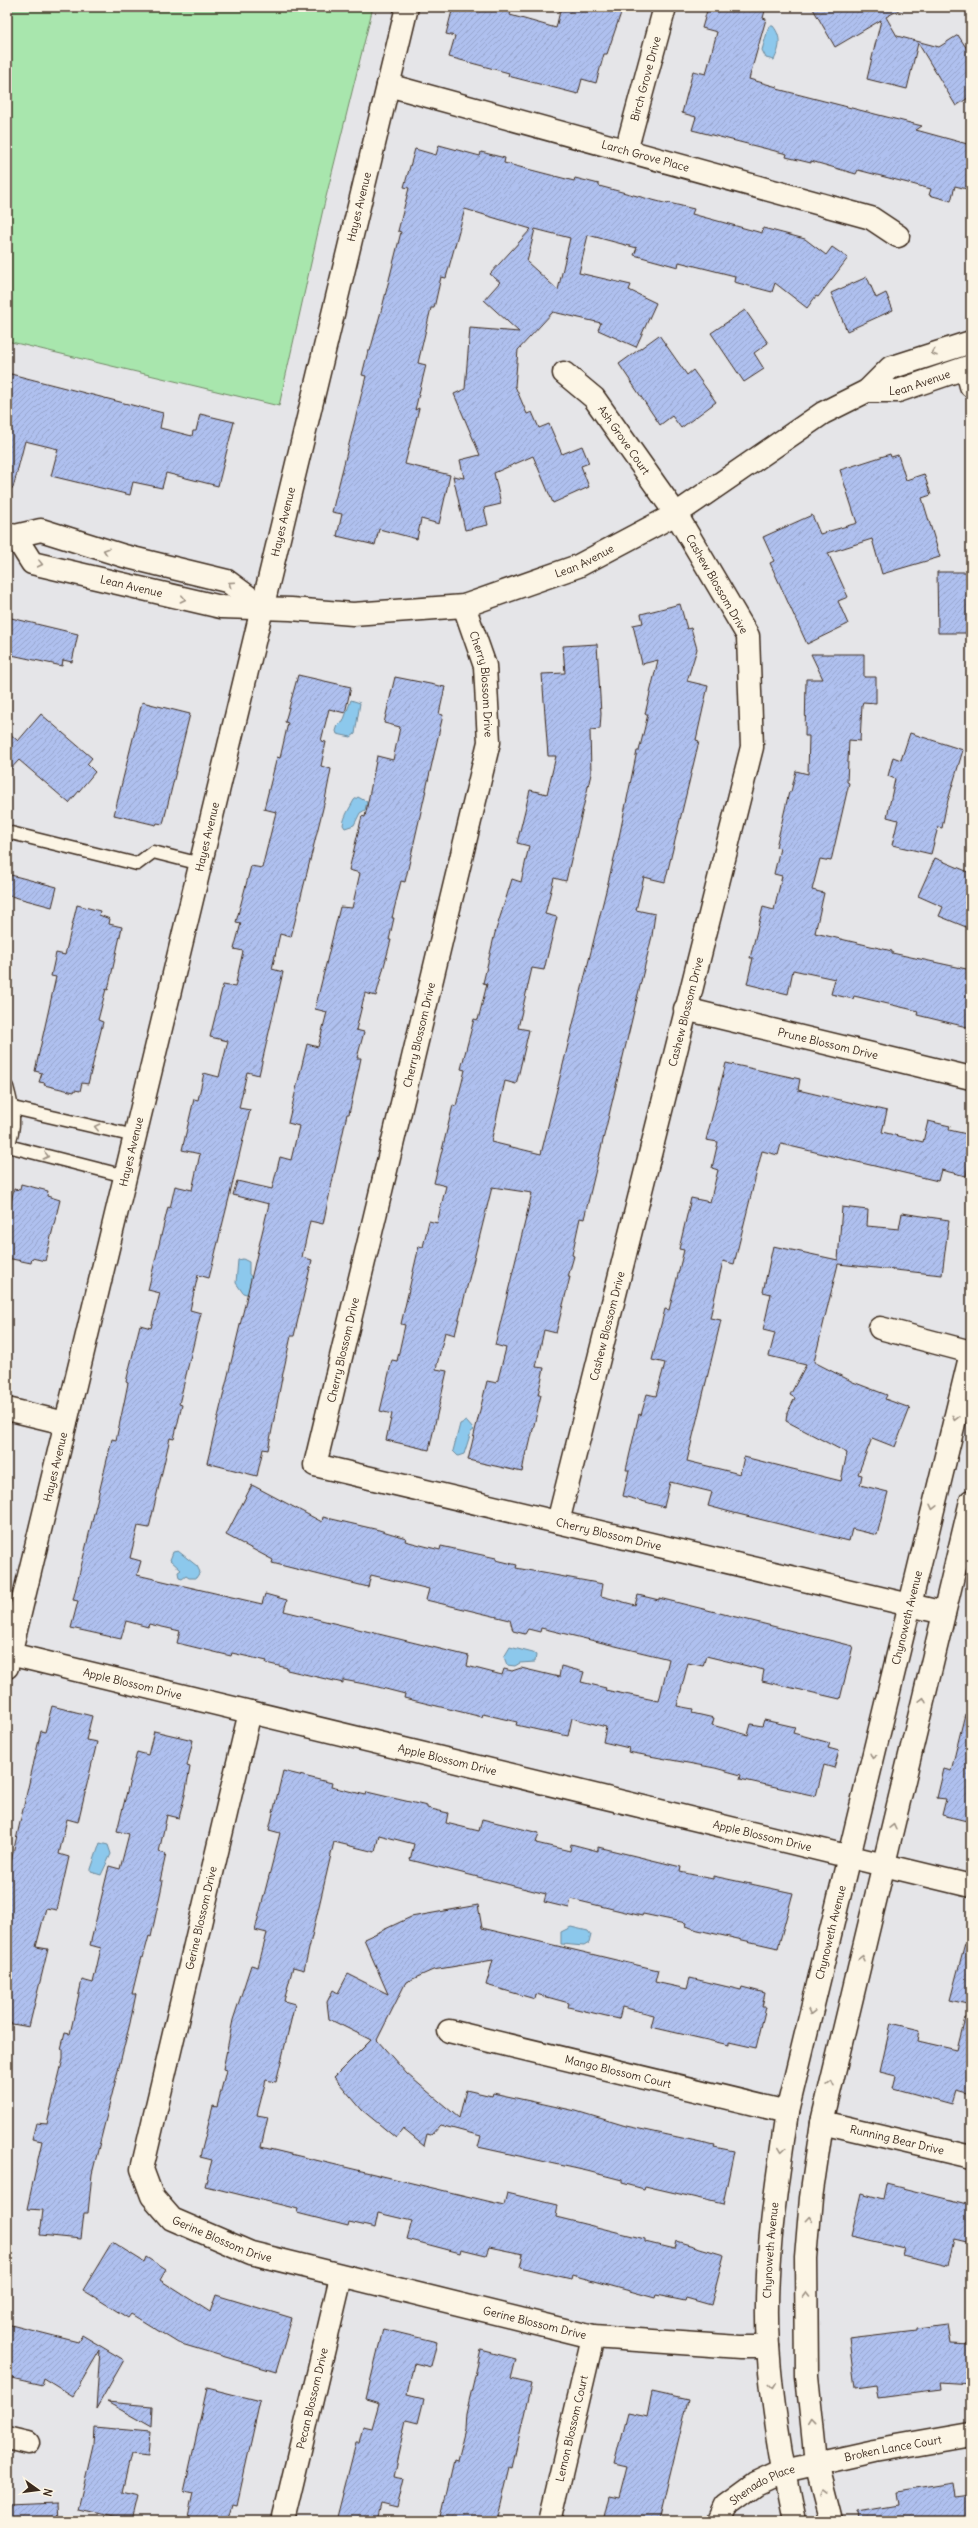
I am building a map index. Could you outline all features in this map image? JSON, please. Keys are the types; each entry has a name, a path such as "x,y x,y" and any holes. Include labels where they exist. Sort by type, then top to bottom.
{"street":[{"name":"Hayes Avenue","path":"9,1660 407,7"},
{"name":"Birch Grove Drive","path":"626,151 665,7"},
{"name":"Larch Grove Place","path":"388,86 871,218 898,236"},
{"name":"Lean Avenue","path":"262,607 227,581 124,556 41,530 11,535 32,563 221,607 262,607 353,614 464,606 578,566 676,514 823,413 867,391 890,368 971,342"},
{"name":"Ash Grove Court","path":"564,373 594,398 676,514"},
{"name":"Lean Avenue","path":"867,391 898,391 969,374"},
{"name":"Cashew Blossom Drive","path":"558,1522 685,1009 752,747 748,636 676,514"},
{"name":"Cherry Blossom Drive","path":"464,606 485,666 489,742 315,1465 944,1613"},
{"name":"Prune Blossom Drive","path":"685,1009 971,1078"},
{"path":"880,1328 971,1353"},
{"name":"Chynoweth Avenue","path":"794,2521 784,2471 768,2347 768,2273 773,2209 787,2112 971,1353"},
{"path":"7,1409 65,1423"},
{"path":"830,2521 816,2463 808,2376 806,2258 811,2198 822,2122 971,1501"},
{"name":"Apple Blossom Drive","path":"9,1660 250,1712 971,1886"},
{"name":"Gerine Blossom Drive","path":"250,1712 142,2169 152,2196 172,2219 251,2253 341,2277 593,2337 740,2347 768,2347"},
{"name":"Mango Blossom Court","path":"448,2032 787,2112"},
{"name":"Running Bear Drive","path":"822,2122 971,2158"},
{"name":"Pecan Blossom Drive","path":"284,2521 341,2277"},
{"name":"Lemon Blossom Court","path":"550,2521 593,2337"},
{"name":"Broken Lance Court","path":"816,2463 971,2434"},
{"path":"7,2438 28,2443"},
{"name":"Shenado Place","path":"719,2521 726,2506 756,2484 784,2471 816,2463"}],"lane":[{"path":"7,832 137,864 153,852 200,864"},
{"path":"7,1087 13,1108 13,1132 7,1147 125,1176"},
{"path":"13,1108 135,1136"}],"green space":[{"path":"7,7 373,7 324,205 279,406 7,341"}],"water":[{"path":"769,26 773,26 779,38 779,47 774,60 766,58 762,50"},
{"path":"351,700 360,703 355,734 351,737 337,734 336,731 338,725 343,722"},
{"path":"358,797 367,802 365,810 360,813 354,825 345,828 343,825 346,815 354,800"},
{"path":"243,1259 249,1262 249,1274 255,1282 254,1296 243,1293 236,1283 238,1260"},
{"path":"466,1421 474,1430 471,1432 464,1454 458,1456 453,1451 460,1424"},
{"path":"178,1551 197,1566 200,1572 196,1578 189,1578 186,1576 182,1579 179,1578 178,1572 181,1570 170,1560 173,1552"},
{"path":"510,1647 533,1653 536,1655 535,1662 520,1663 515,1666 507,1665 504,1657"},
{"path":"100,1843 108,1845 111,1854 101,1875 91,1872"},
{"path":"571,1927 588,1931 591,1935 589,1943 584,1946 561,1944 561,1932"}],"building":[{"path":"453,7 512,7 510,15 556,28 561,7 623,7 607,54 604,54 596,83 582,79 578,94 508,76 509,73 449,57 455,36 446,34"},
{"path":"708,7 766,7 763,18 766,19 749,79 777,87 777,89 922,126 916,130 971,145 971,190 955,186 951,201 929,195 931,189 858,170 856,174 811,161 811,163 786,157 787,154 692,130 696,117 682,113 693,71 706,74 717,32 702,28"},
{"path":"812,7 904,7 886,17 897,36 939,47 958,35 971,55 971,96 956,106 918,43 907,89 867,79 881,20 835,47"},
{"path":"439,145 480,156 481,152 505,158 504,163 574,181 575,178 599,184 599,186 668,204 694,209 692,214 762,233 763,228 805,239 826,255 832,247 848,258 818,297 816,296 807,308 775,283 772,292 734,282 735,276 679,262 678,267 634,255 637,248 588,235 579,273 631,285 629,290 656,303 636,347 598,330 601,323 553,312 518,350 515,386 527,414 532,412 539,428 549,424 562,454 582,446 589,463 581,466 589,487 553,503 533,456 494,473 501,504 484,508 488,525 465,530 453,476 464,478 460,460 480,455 454,394 465,389 470,328 519,332 484,300 500,282 490,274 531,229 465,209 446,278 441,277 434,308 431,308 418,363 426,365 415,410 419,408 405,464 450,475 439,524 421,519 417,539 379,529 375,545 337,536 342,514 332,512 366,376 362,375 383,304 401,232 398,231 409,188 404,187 415,149 436,155","holes":["535,229 570,238 558,290 527,262"]},
{"path":"867,277 876,298 886,293 893,310 847,331 831,293"},
{"path":"745,310 768,343 754,353 764,369 744,382 711,333"},
{"path":"659,335 687,375 693,370 716,402 681,428 672,416 660,425 619,364"},
{"path":"7,373 163,413 160,428 192,436 193,431 196,431 200,414 234,422 218,486 166,473 162,488 133,482 130,495 51,476 58,449 25,441 13,488 7,487"},
{"path":"890,454 891,457 898,455 906,480 924,474 931,495 922,498 940,557 882,574 872,539 828,553 848,597 838,601 848,624 807,644 770,563 774,561 763,537 812,515 820,534 857,523 840,470"},
{"path":"937,572 971,572 971,633 938,633"},
{"path":"680,604 687,629 691,628 697,649 687,681 708,686 696,740 699,741 665,882 644,877 636,910 655,914 652,936 584,1219 580,1218 572,1255 574,1256 568,1277 570,1277 556,1333 544,1330 536,1367 544,1368 538,1395 541,1395 522,1472 468,1460 487,1381 497,1383 506,1348 495,1345 532,1193 492,1187 455,1335 445,1332 436,1369 447,1371 429,1450 386,1440 392,1414 380,1411 392,1360 397,1361 405,1325 401,1324 419,1246 423,1247 429,1221 437,1223 446,1186 434,1183 453,1105 456,1106 465,1070 461,1069 474,1019 478,1020 487,984 483,983 495,933 512,879 521,882 529,846 517,843 530,790 547,794 556,756 548,756 542,674 565,673 563,646 597,644 601,714 600,729 590,730 591,774 566,881 554,878 545,914 557,917 544,970 532,968 518,1028 529,1030 519,1073 516,1084 505,1081 491,1142 541,1154 618,842 637,751 639,751 648,714 645,714 658,660 642,664 633,625 643,623 641,614"},
{"path":"7,617 78,634 72,662 63,660 62,666 7,654"},
{"path":"811,654 864,654 864,677 876,677 876,703 863,702 862,705 860,741 849,740 847,782 849,783 831,861 820,859 812,890 824,893 815,933 892,951 892,953 971,970 971,1028 917,1015 918,1011 854,996 853,999 831,994 835,979 793,970 788,994 747,984 753,958 750,958 763,907 774,910 782,876 774,874 780,848 776,847 789,792 791,792 796,771 808,774 809,736 805,736 806,679 823,679"},
{"path":"298,675 351,687 345,713 329,709 321,741 326,742 321,766 331,769 325,800 291,937 280,934 272,969 283,972 259,1075 247,1072 239,1108 250,1110 209,1278 198,1275 190,1310 201,1313 179,1404 182,1405 174,1439 170,1438 149,1528 138,1526 130,1558 141,1561 137,1575 262,1604 265,1594 287,1600 284,1611 469,1656 467,1666 502,1675 504,1669 512,1671 521,1668 559,1677 561,1666 584,1672 581,1682 606,1688 605,1690 659,1701 669,1659 541,1628 540,1632 528,1629 525,1634 513,1631 510,1620 426,1600 429,1589 371,1575 368,1587 272,1563 273,1560 226,1535 252,1485 322,1522 323,1517 379,1530 406,1538 405,1541 440,1550 441,1546 496,1558 496,1560 517,1565 516,1568 603,1584 601,1596 635,1605 638,1595 659,1600 659,1598 853,1646 840,1699 762,1681 764,1670 706,1656 703,1666 688,1663 677,1706 693,1709 692,1713 714,1718 712,1725 748,1735 751,1724 762,1726 764,1720 795,1727 793,1733 830,1743 828,1748 839,1751 834,1768 824,1765 816,1796 740,1779 741,1775 715,1768 628,1752 629,1748 603,1742 606,1727 572,1718 568,1736 516,1725 517,1722 483,1714 482,1717 404,1698 405,1694 370,1685 343,1680 343,1683 287,1670 287,1668 266,1663 267,1661 232,1653 231,1656 177,1643 180,1631 149,1624 148,1627 126,1621 121,1639 71,1628 78,1601 73,1600 112,1439 116,1440 128,1383 126,1382 140,1325 151,1328 160,1293 148,1290 168,1207 170,1208 175,1186 192,1190 200,1154 182,1150 194,1099 198,1100 204,1073 219,1077 228,1041 210,1037 223,985 235,987 243,951 234,949 241,923 236,922 251,866 262,868 276,812 264,809 277,757 280,758 288,723 285,722"},
{"path":"395,677 445,687 439,714 443,715 405,882 401,881 392,918 394,918 389,940 391,940 376,996 365,993 356,1030 364,1032 357,1058 361,1058 349,1114 347,1114 323,1224 310,1221 302,1257 312,1260 294,1336 291,1336 268,1450 263,1449 257,1476 207,1463 269,1204 233,1195 237,1181 272,1189 280,1157 291,1160 299,1126 288,1123 307,1044 318,1047 327,1012 315,1009 340,907 352,908 360,873 349,870 362,816 365,817 377,756 393,760 400,727 384,723"},
{"path":"142,702 190,714 163,824 157,823 156,825 114,815"},
{"path":"41,714 92,758 87,764 95,772 69,803 19,760 7,773 7,731 18,741"},
{"path":"910,733 963,750 946,807 942,828 938,827 931,854 892,845 898,820 887,817 895,779 888,776 893,757 901,760"},
{"path":"935,858 971,873 971,929 939,916 943,907 918,896"},
{"path":"7,874 57,887 52,907 7,895"},
{"path":"77,905 100,911 99,915 110,919 109,924 122,927 108,990 106,989 98,1020 103,1022 88,1084 82,1083 80,1091 75,1090 74,1092 44,1085 45,1083 39,1082 42,1073 35,1071 56,977 51,976 56,953 65,955"},
{"path":"726,1063 800,1079 798,1090 887,1111 882,1132 923,1142 928,1121 950,1126 949,1130 971,1135 971,1153 966,1176 941,1170 938,1181 781,1144 778,1155 762,1151 734,1264 723,1261 710,1318 721,1320 687,1461 740,1474 744,1457 841,1481 847,1453 786,1421 787,1413 795,1398 790,1395 806,1365 769,1356 775,1333 763,1330 771,1294 763,1292 773,1246 838,1260 842,1207 868,1210 867,1226 899,1229 902,1213 949,1220 942,1275 838,1264 814,1362 853,1382 887,1395 885,1399 910,1408 895,1447 872,1438 858,1474 862,1475 860,1485 888,1492 877,1535 852,1529 849,1541 734,1513 708,1506 712,1492 670,1482 664,1507 623,1496 629,1470 626,1470 639,1414 641,1415 647,1394 656,1396 665,1363 652,1360 665,1309 669,1310 684,1250 679,1249 691,1198 710,1202 718,1170 712,1168 718,1142 706,1140"},
{"path":"21,1184 48,1191 47,1196 60,1200 45,1261 32,1258 31,1263 7,1258 7,1219 14,1189 20,1190"},
{"path":"52,1706 92,1716 86,1740 97,1742 78,1822 67,1819 59,1854 69,1857 57,1910 46,1908 36,1947 48,1949 29,2027 7,2023 7,1879 41,1731 45,1732"},
{"path":"965,1714 971,1715 971,1822 942,1815 946,1799 937,1798 944,1769 951,1771"},
{"path":"154,1731 193,1740 187,1766 190,1767 185,1795 179,1818 167,1815 159,1852 166,1854 160,1881 163,1881 151,1937 149,1936 143,1958 141,1957 132,1994 136,1994 92,2174 88,2213 84,2213 81,2239 40,2235 43,2210 27,2209 42,2141 32,2139 36,2123 47,2124 63,2059 63,2049 61,2049 65,2033 70,2034 82,1980 93,1983 101,1948 90,1945 109,1866 120,1869 129,1834 117,1831 137,1752 148,1755"},
{"path":"283,1771 332,1783 331,1787 366,1795 367,1792 427,1806 427,1808 448,1813 446,1823 479,1831 482,1819 539,1833 536,1843 570,1851 571,1844 598,1851 598,1847 681,1867 680,1872 713,1879 713,1876 793,1893 778,1948 698,1930 685,1926 686,1923 643,1914 642,1916 571,1899 569,1908 544,1902 546,1894 410,1860 414,1844 379,1835 375,1852 334,1842 304,1970 293,1967 284,2001 295,2004 276,2082 266,2080 257,2115 268,2117 261,2147 504,2205 507,2193 558,2205 556,2217 645,2239 645,2242 674,2249 676,2241 724,2255 711,2305 686,2298 685,2301 656,2295 655,2298 572,2275 571,2279 520,2267 523,2254 489,2247 486,2255 461,2249 460,2253 407,2239 412,2221 378,2213 375,2228 349,2222 348,2226 297,2213 298,2209 205,2186 212,2160 200,2157 213,2106 217,2107 226,2070 223,2069 233,2020 251,1965 258,1967 267,1933 255,1930 280,1833 269,1830"},
{"path":"478,1905 482,1928 658,1970 655,1982 687,1989 690,1978 741,1990 742,1987 765,1993 762,2007 766,2007 756,2048 729,2042 729,2045 651,2027 654,2015 622,2007 619,2019 568,2007 569,2003 536,1994 535,1999 486,1985 493,1960 433,1970 406,1982 377,2040 407,2074 459,2118 466,2090 492,2096 493,2093 576,2111 626,2126 715,2145 714,2147 734,2151 723,2204 645,2186 644,2189 622,2183 622,2180 587,2171 478,2147 481,2136 440,2125 431,2135 427,2134 424,2146 403,2129 396,2138 362,2110 334,2077 371,2040 329,2019 327,2002 333,1990 338,1993 348,1974 388,1994 364,1939 411,1917"},
{"path":"965,1943 971,1944 971,2005 950,2000"},
{"path":"965,2018 971,2019 971,2095 956,2091 952,2104 893,2088 896,2076 880,2072 891,2023 920,2030 918,2041 957,2050"},
{"path":"886,2184 971,2205 971,2243 954,2239 948,2266 902,2255 904,2248 851,2236 861,2193 883,2199"},
{"path":"112,2242 144,2262 146,2257 166,2270 160,2280 210,2312 216,2295 292,2318 276,2372 178,2343 131,2314 128,2318 83,2290"},
{"path":"7,2324 78,2342 82,2335 124,2360 96,2409 100,2350 73,2396 44,2378 42,2385 7,2377"},
{"path":"947,2325 950,2344 971,2345 971,2384 939,2382 940,2390 878,2398 876,2385 855,2388 849,2339 917,2331 917,2329"},
{"path":"383,2329 437,2342 431,2367 414,2363 407,2395 424,2399 418,2423 406,2420 393,2477 404,2479 397,2508 380,2504 376,2521 336,2521 356,2443 359,2443 363,2426 372,2428 379,2403 366,2399"},
{"path":"481,2350 516,2359 511,2379 531,2384 512,2468 510,2467 497,2521 440,2521 454,2460 457,2461 465,2429 466,2414"},
{"path":"207,2388 260,2401 237,2505 233,2504 228,2521 187,2521 193,2494 184,2492"},
{"path":"652,2392 688,2400 659,2521 603,2521 609,2496 619,2498 627,2467 614,2464 627,2413 647,2417"},
{"path":"107,2402 152,2406 151,2427"},
{"path":"94,2427 150,2432 148,2456 131,2454 122,2492 138,2496 132,2521 78,2509 93,2445"},
{"path":"953,2483 955,2497 971,2495 971,2521 859,2521 858,2512 899,2505 897,2492"},
{"path":"57,2503 58,2521 7,2521 7,2505"}]}
